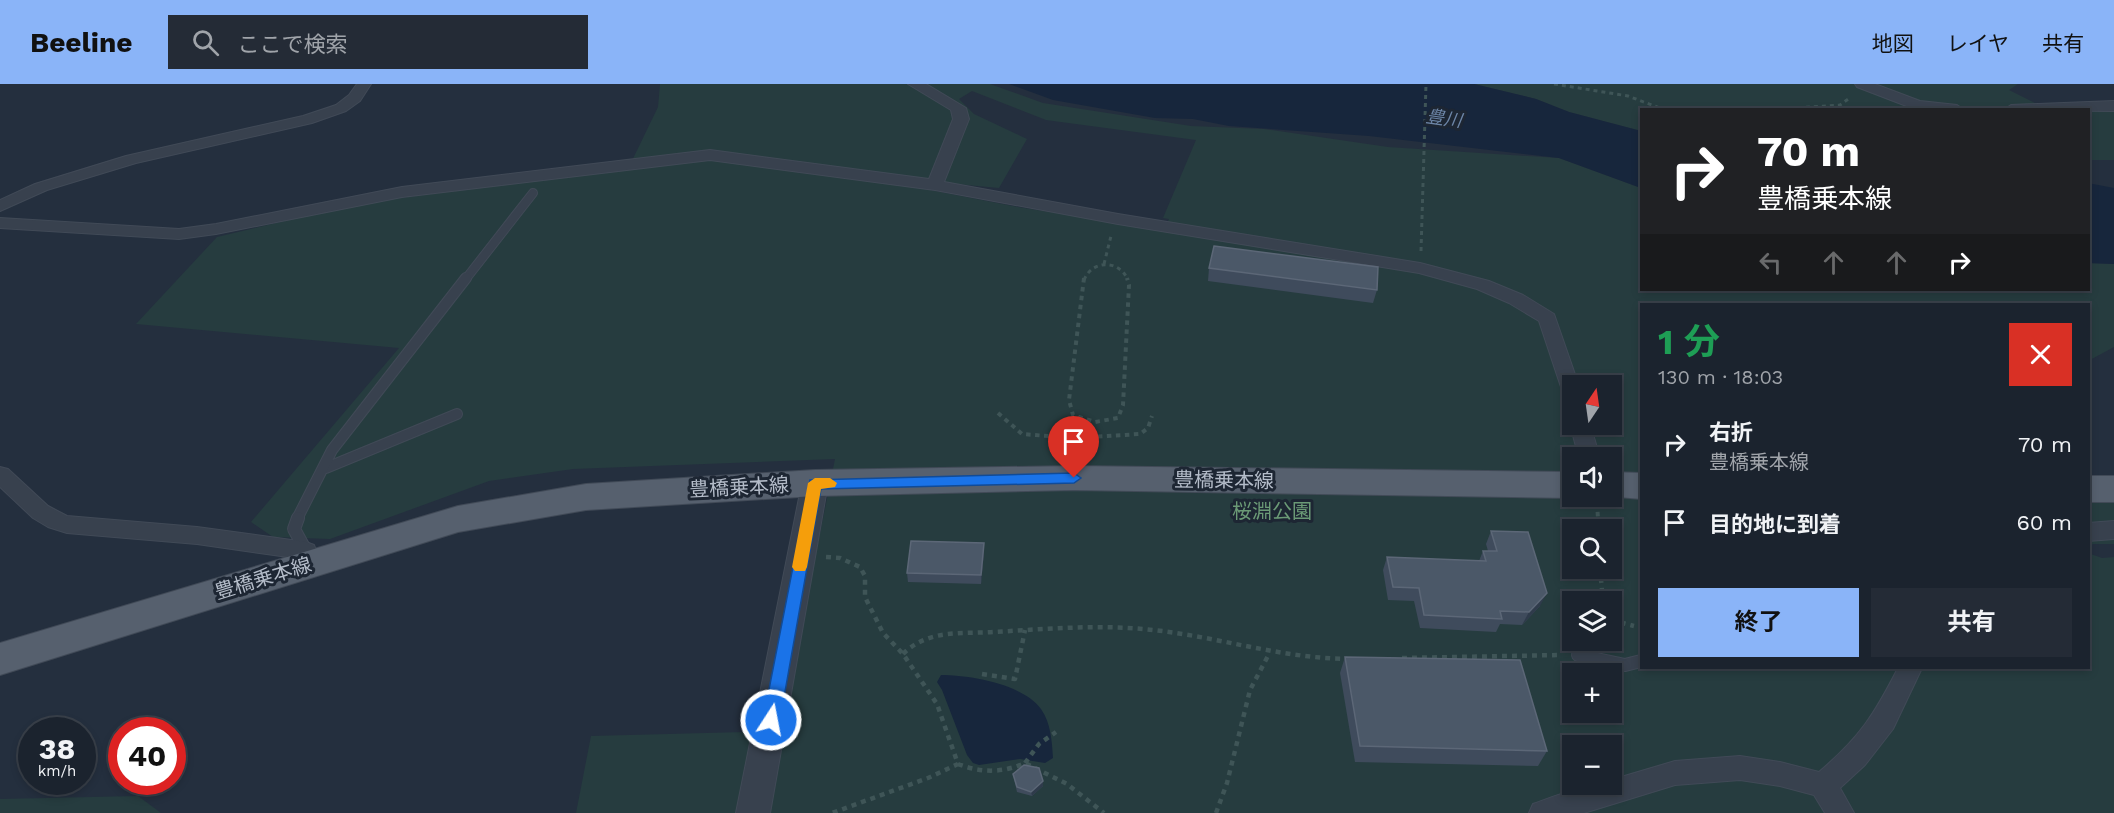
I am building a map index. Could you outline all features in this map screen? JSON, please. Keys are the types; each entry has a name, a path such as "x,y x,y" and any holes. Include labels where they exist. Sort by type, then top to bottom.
{"main road":[{"name":"豊橋乗本線","path":"0,659 308,557 458,519 586,497 815,483 1074,478 1562,485"},
{"path":"1622,485 1640,486"},
{"path":"2090,489 2114,489"}],"street":[{"path":"0,206 41,188 132,159 307,120 340,108 355,98 364,84"},
{"path":"915,84 958,108 962,119 935,185"},
{"path":"1864,85 1917,105 1941,108"},
{"path":"2062,108 2114,106"},
{"path":"0,223 179,234 216,229 402,192 710,155 935,185 1118,219 1420,268 1482,285 1516,299 1547,318 1566,375"},
{"path":"0,475 22,493 39,513 57,522 78,526 174,533 308,557"},
{"path":"753,813 815,483"},
{"path":"2090,532 2114,530"},
{"path":"1823,785 1856,757 1884,721 1910,669"},
{"path":"1543,813 1675,773 1740,768 1780,774 1823,785 1840,813"}],"lane":[{"path":"308,557 294,529 299,512 326,468 332,450 533,193"},
{"path":"326,468 458,414"},
{"path":"1578,655 1625,664 1640,661"}],"path":[{"path":"1420,268 1426,84"},
{"path":"1554,84 1628,96 1660,108"},
{"path":"1796,108 1840,105 1864,85"},
{"path":"1104,264 1113,227 1118,219"},
{"path":"1096,265 1118,266 1128,275 1129,285 1123,405 1118,418 1102,424 1088,423 1072,414 1069,400 1083,281 1087,270 1096,265"},
{"path":"998,413 1022,434 1089,438 1140,434 1148,428 1152,416"},
{"path":"1088,423 1089,438"},
{"path":"802,558 840,558 860,567 865,576 865,597 883,633 903,654 937,704 958,764 969,770 1012,769 1025,763 1039,744 1056,732"},
{"path":"1622,623 1634,626"},
{"path":"903,654 920,640 941,635 1025,630 1128,629 1174,633 1269,654 1315,659 1351,659"},
{"path":"982,674 1015,679 1025,630"},
{"path":"1216,813 1227,783 1250,690 1269,654"},
{"path":"1399,658 1578,655"},
{"path":"1025,763 1044,769 1104,813"},
{"path":"832,813 928,778 958,764"}],"green space":[{"name":"桜淵公園","path":"660,84 990,84 1043,103 1191,126 1264,129 1388,147 1559,158 1640,188 1640,291 2090,291 2090,263 2114,264 2114,347 2090,360 2090,303 1640,303 1640,669 2090,669 2090,554 2102,558 2114,557 2114,813 576,813 591,736 780,731 835,459 573,469 489,481 330,539 273,537 251,522 399,348 136,324 217,237 360,203 628,169 658,107","holes":["972,91 1046,120 1196,140 1163,218 1169,219 1164,230 1018,207 925,189 958,119 955,109 965,119 937,177 945,183 999,188 1027,139 974,114 959,99"]},
{"path":"1474,84 2018,84 2009,90 2037,104 2114,108 2114,160 2090,160 2090,108 1640,108 1640,131 1569,112 1536,99"},
{"path":"2114,500 2114,544 2093,544 2090,546 2090,501"},
{"path":"138,796 161,813 0,813 0,799"}],"water":[{"name":"豊川","path":"1009,84 1474,84 1536,99 1569,112 1640,131 1640,188 1559,158 1369,136 1229,126 1193,119 1155,118 1053,100"},
{"path":"2090,183 2114,188 2114,264 2090,263"},
{"path":"941,675 981,679 1009,687 1033,700 1047,720 1053,758 1045,763 1020,759 979,765 973,763 967,755 937,682"}],"building":[{"path":"1214,246 1378,267 1377,290 1209,268"},
{"path":"1491,531 1528,532 1547,593 1529,612 1500,611 1502,619 1424,615 1419,588 1393,587 1387,557 1486,561 1483,551 1497,551"},
{"path":"911,541 984,543 981,575 907,573"},
{"path":"1345,657 1520,660 1547,751 1360,746"},
{"path":"1024,765 1039,768 1043,781 1031,792 1017,787 1013,774"}],"slow traffic":[{"path":"800,567 815,483 830,483"}],"route":[{"path":"771,720 815,483 1074,478"}]}
